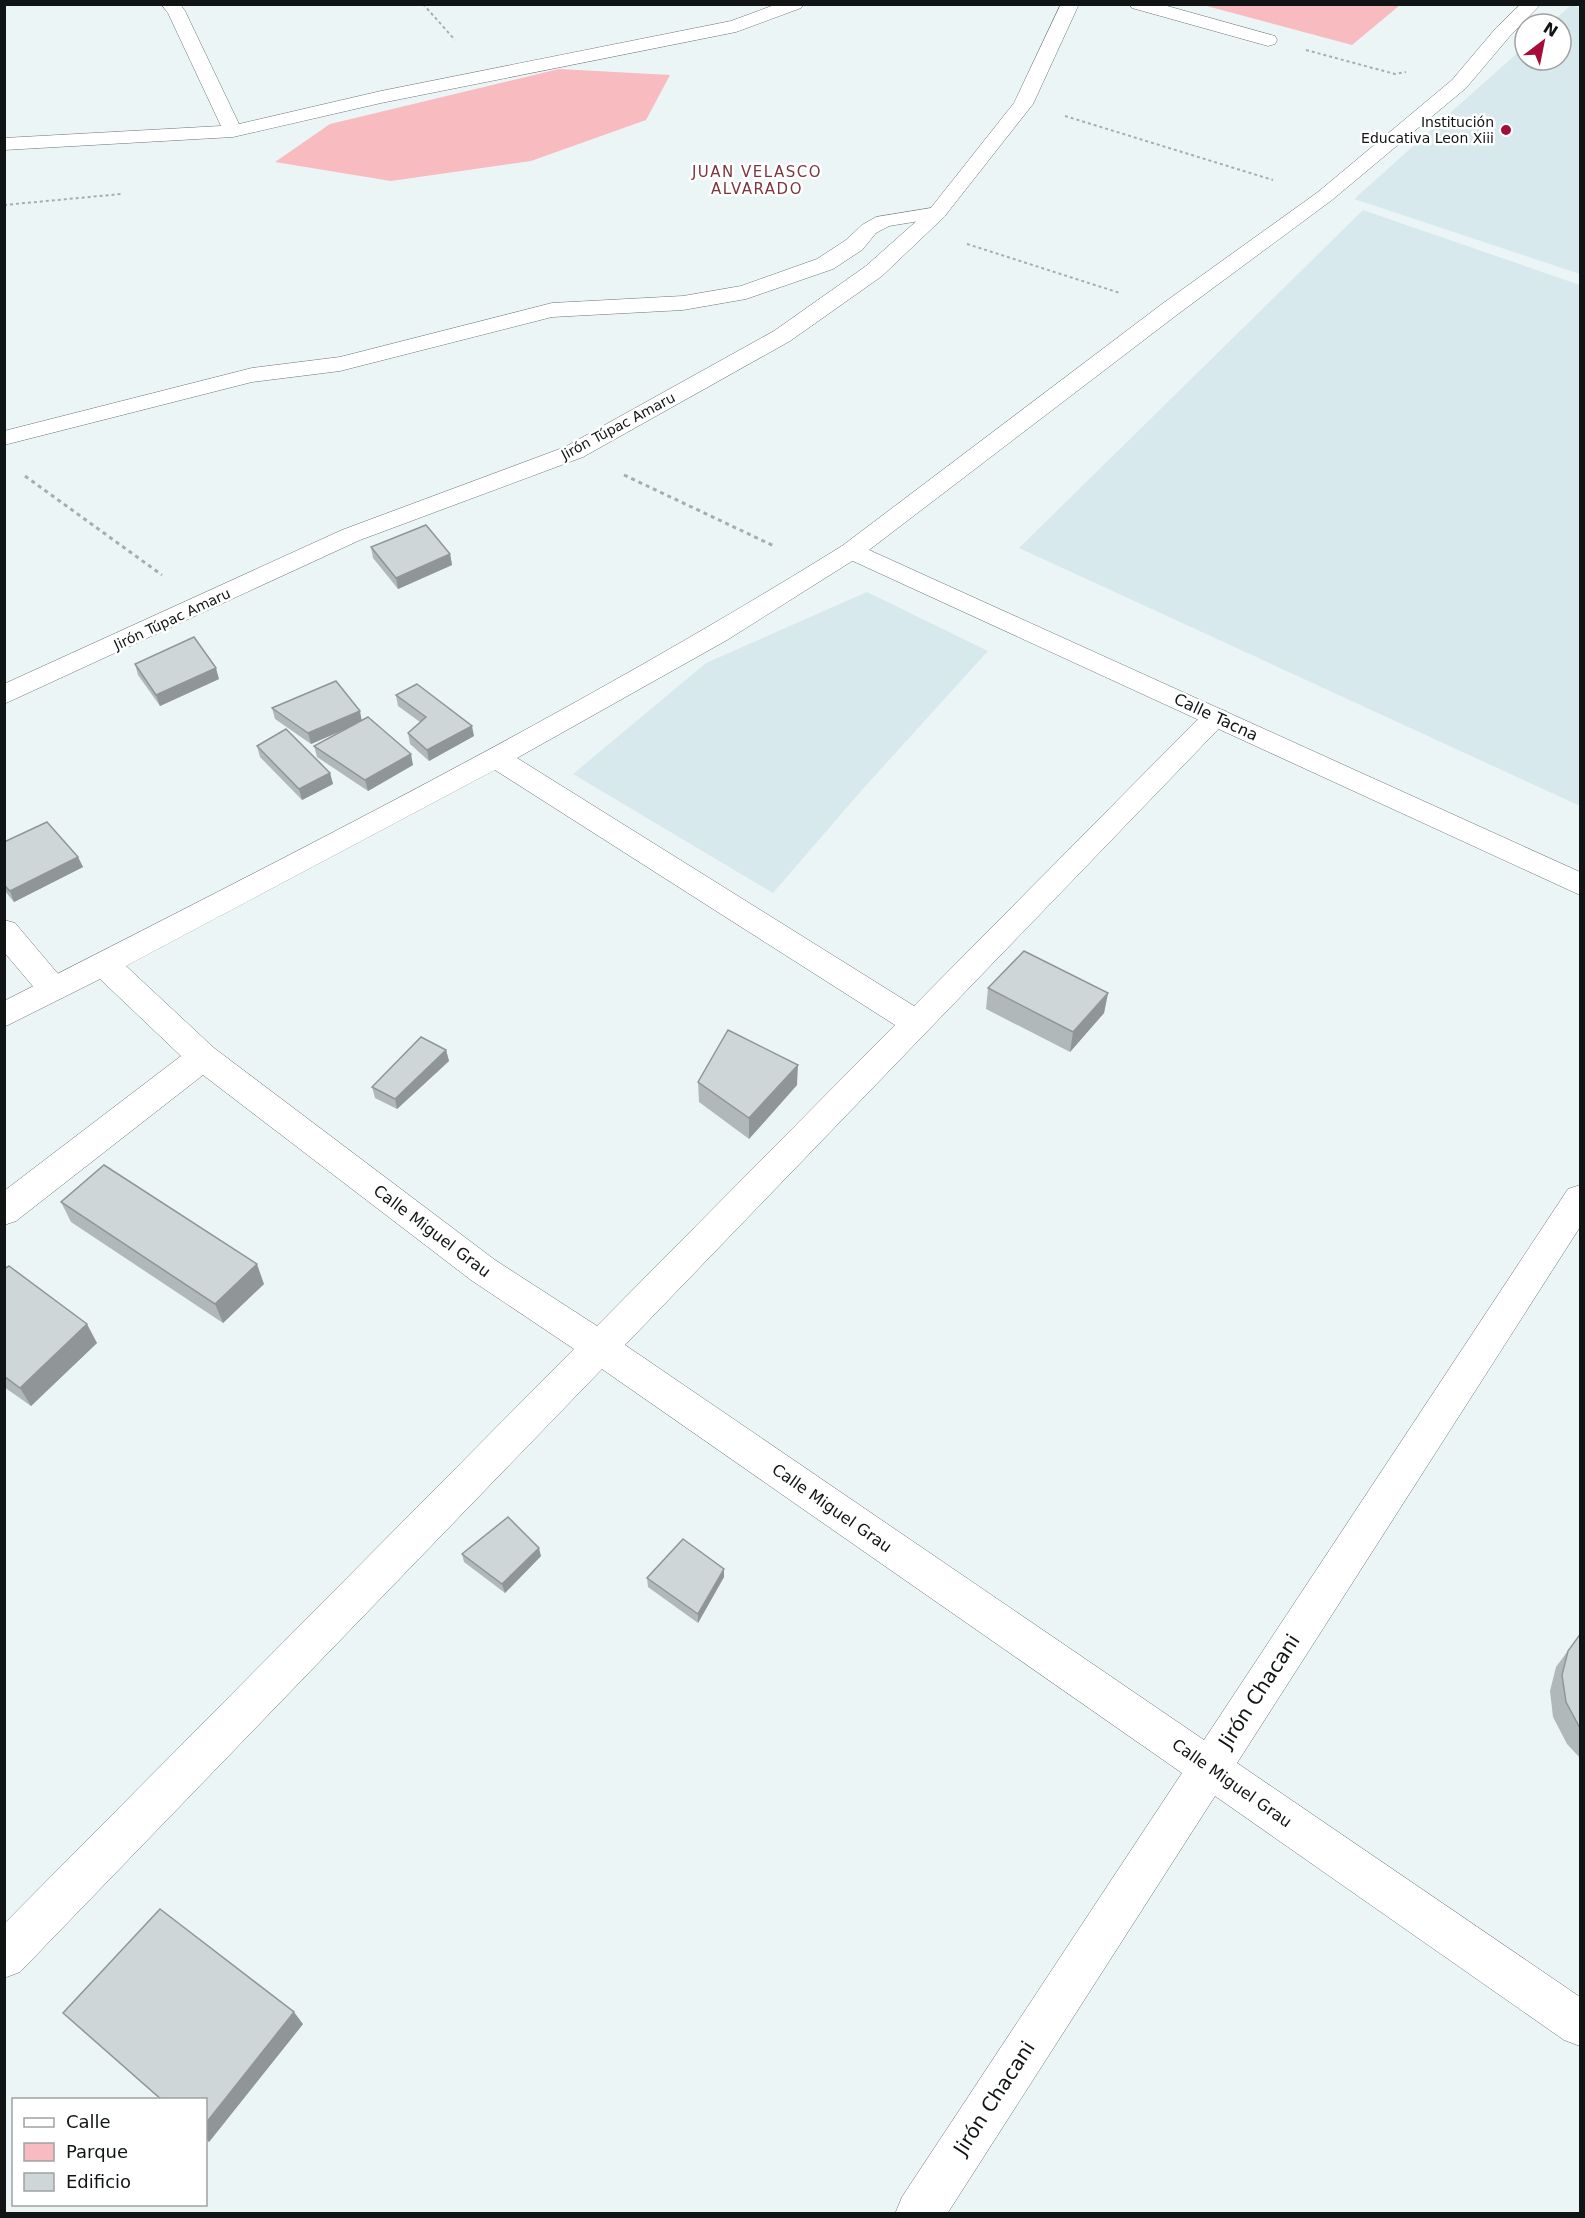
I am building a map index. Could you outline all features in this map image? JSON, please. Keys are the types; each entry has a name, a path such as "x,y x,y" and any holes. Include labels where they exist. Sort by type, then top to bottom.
{"street":[{"path":"170,4 176,10 233,130"},
{"path":"4,144 233,130 381,97 736,26 777,13 795,4"},
{"name":"Jirón Túpac Amaru","path":"4,695 351,535 574,452 782,336 874,271 929,221 1023,104 1070,4"},
{"path":"1138,4 1268,40"},
{"path":"4,1015 495,758 700,644 851,551 1170,309 1325,196 1459,84 1503,33 1532,4"},
{"path":"4,438 252,375 340,364 552,310 682,303 746,292 825,264 854,245 869,229 883,221 929,221"},
{"name":"Calle Tacna","path":"851,551 1581,884"},
{"path":"4,1956 1216,717"},
{"path":"495,758 917,1023"},
{"path":"4,931 53,990"},
{"name":"Calle Miguel Grau","path":"104,964 203,1057 483,1270 599,1347 1581,2024"},
{"path":"4,1212 203,1057"},
{"name":"Jirón Chacani","path":"919,2214 1581,1199"}],"path":[{"path":"1268,40 1395,74 1411,71"},
{"path":"1023,104 1325,196"},
{"path":"4,205 121,194"},
{"path":"929,221 1170,309"},
{"path":"574,452 784,550"},
{"path":"23,475 203,605"}],"shaded area":[{"name":"Institución Educativa Leon Xiii","path":"1571,5 1580,8 1580,274 1354,199 1513,57 1513,72 1573,72 1573,12 1563,12"},
{"path":"1363,210 1580,285 1580,806 1019,548"},
{"path":"867,592 988,651 861,791 773,893 573,774 706,663"}],"green space":[{"path":"1400,4 1352,45 1203,5"},
{"path":"559,69 670,75 646,120 531,161 391,181 275,162 330,124"}],"building":[{"path":"426,525 450,554 396,578 371,547"},
{"path":"194,637 216,668 156,695 135,664"},
{"path":"336,681 360,711 308,733 272,708"},
{"path":"417,684 472,726 427,750 408,733 426,717 396,695"},
{"path":"368,717 411,754 365,780 314,746"},
{"path":"286,729 330,773 299,789 257,746"},
{"path":"47,822 78,857 10,891 4,885 4,842"},
{"path":"1024,951 1108,993 1073,1032 988,988"},
{"path":"728,1030 798,1065 749,1118 698,1082"},
{"path":"421,1037 446,1050 395,1099 372,1087"},
{"path":"104,1165 257,1264 215,1304 61,1202"},
{"path":"9,1266 87,1324 20,1388 4,1376 4,1269"},
{"path":"508,1517 539,1548 502,1584 462,1554"},
{"path":"683,1539 724,1569 698,1614 647,1578"},
{"path":"1581,1633 1581,1730 1566,1702 1562,1675 1568,1651"},
{"path":"160,1909 294,2012 207,2122 207,2098 160,2098 63,2013"}],"place":[{"name":"Institución Educativa Leon Xiii","path":"1506,130"}],"district":[{"name":"JUAN VELASCO ALVARADO","path":"757,180"}]}
